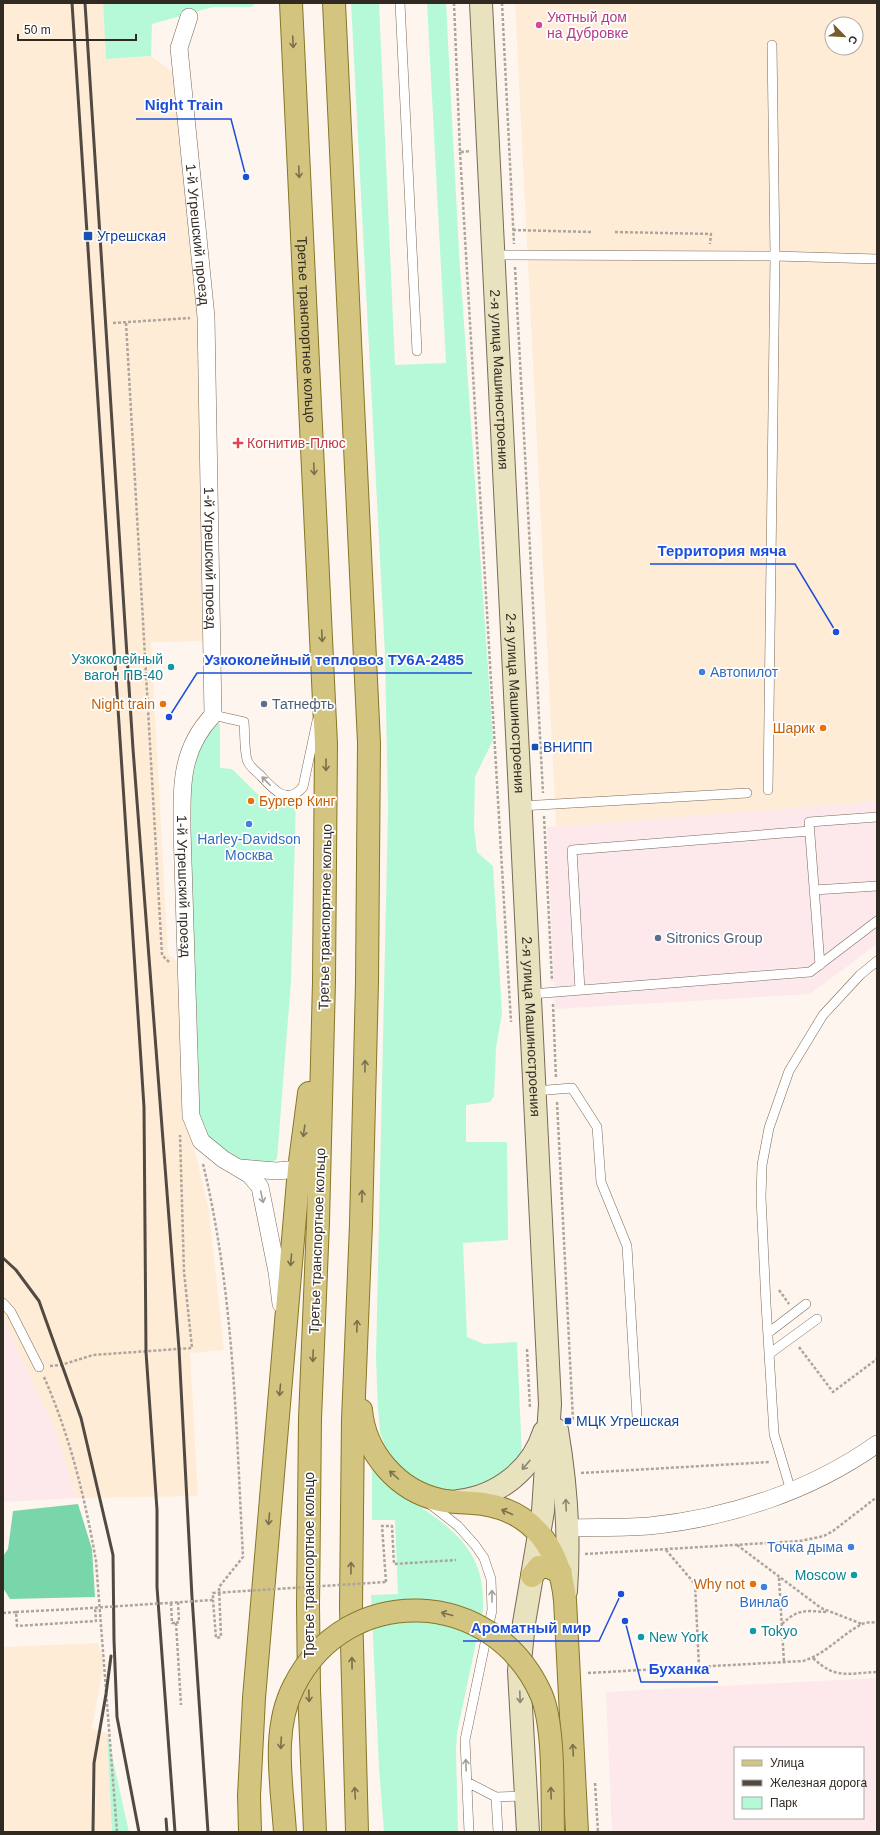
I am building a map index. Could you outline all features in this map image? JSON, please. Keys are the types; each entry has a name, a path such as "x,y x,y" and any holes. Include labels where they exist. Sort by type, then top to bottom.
{"main road":[{"path":"334,3 369,743 367,982 356,1358 351,1607 357,1832"},
{"name":"2-я улица Машиностроения","path":"481,3 550,1404 540,1533 524,1623 519,1672 528,1832"},
{"name":"Третье транспортное кольцо","path":"291,4 324,684 326,802 324,981 318,1222 310,1418 308,1576 309,1690 314,1832"},
{"path":"250,1832 249,1796 252,1736 299,1169 324,981"},
{"path":"356,1358 361,1415 370,1444 389,1471 412,1489 424,1495 454,1501 484,1504 497,1508 513,1515 540,1533 548,1544 561,1573 566,1600"},
{"path":"454,1501 482,1496 508,1482 520,1472 530,1460 541,1440 550,1404"},
{"name":"2-я улица Машиностроения","path":"550,1404 556,1423 565,1477 568,1567 566,1600 577,1832"},
{"path":"532,1576 539,1567 548,1567 561,1573"},
{"path":"285,1832 280,1766 282,1723 291,1693 304,1668 316,1653 346,1630 381,1614 420,1610 440,1612 461,1618 480,1626 510,1649 523,1662 542,1696 547,1716 553,1832"}],"street":[{"name":"1-й Угрешский проезд","path":"189,17 179,48 206,317 213,715 204,725 188,754 184,769 182,788 191,1116 201,1141 223,1159 250,1175 260,1187 277,1272 285,1336"},
{"name":"1-й Угрешский проезд","path":"239,1168 277,1171 299,1169"},
{"path":"567,1528 649,1526 696,1519 751,1505 790,1491 834,1471 877,1444"}],"lane":[{"path":"400,3 417,351"},
{"path":"768,790 775,256 772,45"},
{"path":"493,255 775,256 877,259"},
{"path":"213,715 244,722 247,762 274,790 282,795 290,796 297,794 303,787 306,778 324,684"},
{"path":"521,806 746,793"},
{"path":"820,965 810,822 877,817"},
{"path":"580,990 572,850 810,831"},
{"path":"814,890 877,886"},
{"path":"531,994 810,972 877,921"},
{"path":"790,1491 774,1434 768,1333 762,1165 769,1128 789,1071 806,1040 823,1015 838,997 860,975 877,961"},
{"path":"535,1091 572,1088 597,1127 601,1182 627,1246 637,1417"},
{"path":"3,1303 11,1312 39,1367"},
{"path":"768,1333 806,1304"},
{"path":"769,1354 816,1319"},
{"path":"412,1489 447,1517 472,1540 484,1558 491,1579 492,1610 465,1740 469,1832"},
{"path":"467,1782 496,1797 526,1796"},
{"path":"496,1797 498,1832"}],"path":[{"path":"454,3 460,152 511,1029"},
{"path":"502,3 574,1426"},
{"path":"513,230 592,232"},
{"path":"615,232 711,234 710,256"},
{"path":"113,323 186,318"},
{"path":"126,323 162,955 170,963"},
{"path":"117,1832 96,1561 90,1525 72,1451 59,1410 39,1367 61,1365 93,1355 192,1348 184,1272 180,1131"},
{"path":"202,1161 214,1207 232,1351 243,1557 219,1587 221,1637 216,1638 213,1593 386,1582 382,1526 392,1526 394,1564 456,1560"},
{"path":"792,1337 833,1392 877,1359"},
{"path":"526,1343 527,1351"},
{"path":"576,1474 782,1461"},
{"path":"581,1554 800,1541 824,1536 877,1497"},
{"path":"737,1545 828,1612 862,1624"},
{"path":"665,1549 695,1584 699,1667"},
{"path":"779,1577 784,1662"},
{"path":"3,1613 213,1600"},
{"path":"178,1602 179,1622 176,1623 181,1705"},
{"path":"171,1603 172,1623 176,1623"},
{"path":"16,1612 17,1626 96,1621 95,1607"},
{"path":"782,1624 793,1614 803,1611 828,1612"},
{"path":"588,1673 803,1661 812,1658 862,1624 871,1622 877,1623"},
{"path":"812,1658 830,1672 840,1674 877,1672"}],"shaded area":[{"path":"3,3 103,3 106,59 151,56 176,75 199,314 210,641 151,642 168,954 181,964 187,1118 209,1210 224,1350 190,1353 198,1496 76,1498 58,1436 3,1318"},
{"path":"515,3 877,3 877,801 556,827"},
{"path":"877,801 877,944 810,994 555,1009 547,827"},
{"path":"3,1318 58,1436 76,1498 3,1502"},
{"path":"98,1643 104,1663 92,1728 107,1733 112,1832 3,1832 3,1647"},
{"path":"877,1678 877,1832 612,1832 606,1692"}],"green space":[{"path":"103,3 256,3 251,7 213,7 152,24 151,56 106,59"},
{"path":"351,3 379,3 395,365 446,363 427,3 446,3 459,252 493,740 475,777 474,827 477,852 493,866 502,1013 496,1048 494,1096 490,1102 466,1105 466,1142 507,1142 508,1240 463,1243 467,1337 484,1344 517,1342 522,1457 506,1475 455,1493 415,1481 396,1463 386,1449 380,1432 378,1410 376,1358 388,810 385,655"},
{"path":"213,723 220,724 220,768 232,769 253,790 268,800 285,803 296,800 291,981 277,1159 269,1162 260,1163 236,1159 222,1151 199,1126 188,768"},
{"path":"372,1467 393,1490 427,1511 454,1533 465,1544 479,1572 483,1589 483,1609 457,1733 458,1832 384,1832 379,1768 371,1595 398,1594 395,1520 372,1520"},
{"path":"78,1504 92,1549 95,1597 10,1599 3,1588 3,1556 8,1549 13,1511"},
{"path":"107,1733 129,1832 112,1832"}],"railway":[{"path":"72,3 144,1107 146,1352 157,1510 157,1587 175,1832"},
{"path":"85,3 133,749 179,1349 192,1597 208,1832"},
{"path":"3,1258 16,1270 39,1301 81,1418 113,1555 117,1717 139,1832"},
{"path":"93,1832 94,1763 111,1656"},
{"path":"166,1819 167,1832"}],"place":[{"name":"Уютный дом на Дубровке","path":"539,25"},
{"name":"Night Train","path":"246,177"},
{"name":"Угрешская","path":"88,236"},
{"name":"Когнитив-Плюс","path":"238,443"},
{"name":"Территория мяча","path":"836,632"},
{"name":"Узкоколейный вагон ПВ-40","path":"171,667"},
{"name":"Автопилот","path":"702,672"},
{"name":"Night train","path":"163,704"},
{"name":"Татнефть","path":"264,704"},
{"name":"Узкоколейный тепловоз ТУ6А-2485","path":"169,717"},
{"name":"Шарик","path":"823,728"},
{"name":"ВНИПП","path":"535,747"},
{"name":"Бургер Кинг","path":"251,801"},
{"name":"Harley-Davidson Москва","path":"249,824"},
{"name":"Sitronics Group","path":"658,938"},
{"name":"МЦК Угрешская","path":"568,1421"},
{"name":"Точка дыма","path":"851,1547"},
{"name":"Moscow","path":"854,1575"},
{"name":"Why not","path":"753,1584"},
{"name":"Винлаб","path":"764,1587"},
{"name":"Ароматный мир","path":"621,1594"},
{"name":"Буханка","path":"625,1621"},
{"name":"Tokyo","path":"753,1631"},
{"name":"New York","path":"641,1637"}]}
